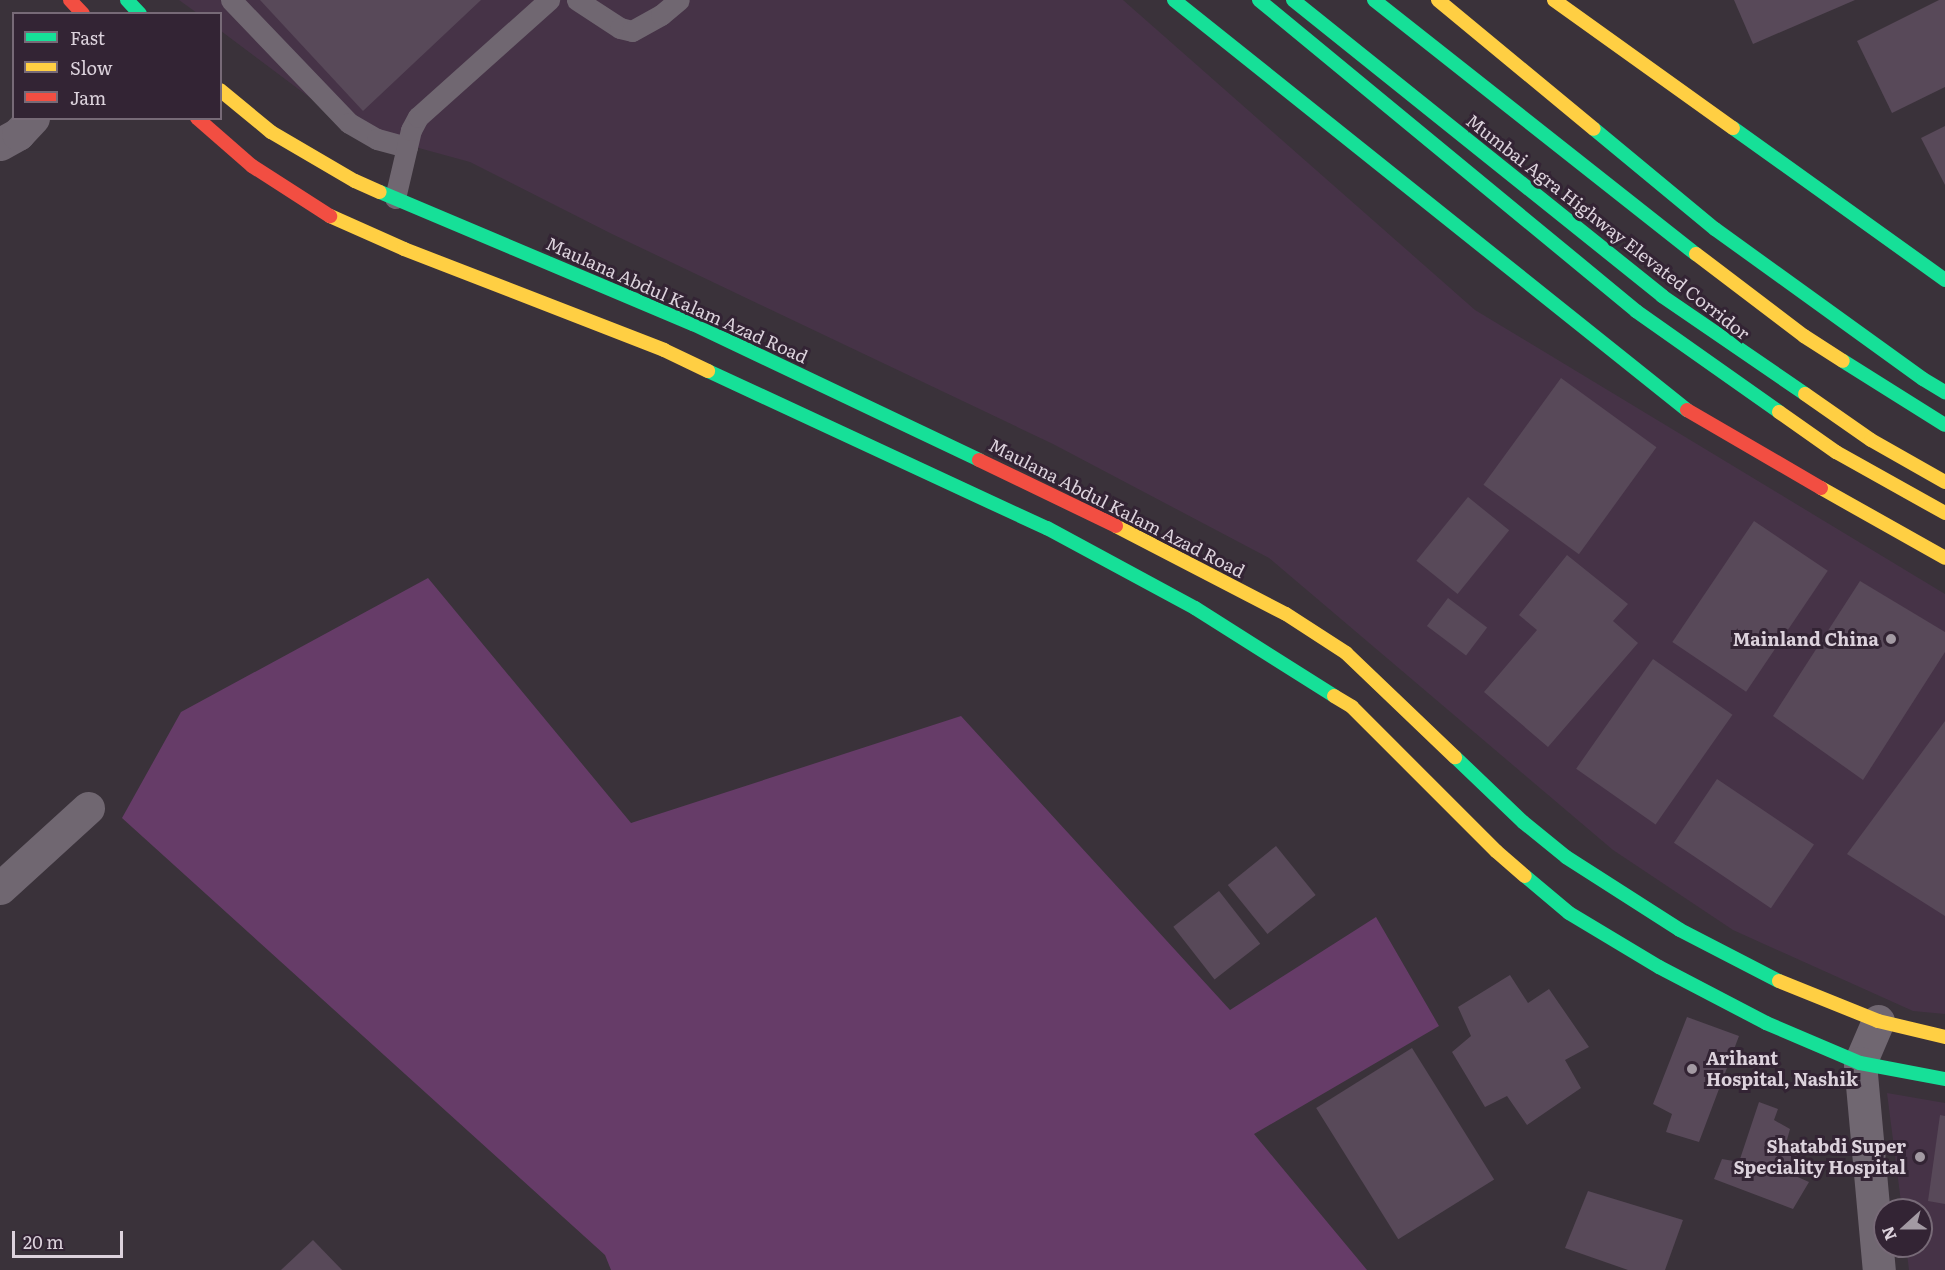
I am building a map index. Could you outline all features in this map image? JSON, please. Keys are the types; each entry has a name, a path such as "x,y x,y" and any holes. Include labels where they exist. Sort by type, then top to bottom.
{"main road":[{"path":"70,0 81,12"},
{"path":"1174,0 1312,113 1698,418 1945,558"},
{"path":"1259,0 1636,311 1836,452 1945,513"},
{"name":"Mumbai Agra Highway Elevated Corridor","path":"1293,0 1662,296 1870,440 1945,482"},
{"name":"Mumbai Agra Highway Elevated Corridor","path":"1374,0 1786,323 1945,425"},
{"path":"1438,0 1714,229 1923,379 1945,392"},
{"path":"1554,0 1945,280"},
{"name":"Maulana Abdul Kalam Azad Road","path":"222,92 271,132 355,182 628,296 989,463 1286,614 1346,653 1523,822 1566,857 1680,930 1762,974 1878,1021 1945,1037"},
{"path":"199,120 252,166 328,215 404,249 664,350 1047,528 1195,608 1352,707 1496,851 1569,913 1659,967 1766,1023 1860,1063 1945,1079"},
{"path":"613,330 628,296"},
{"path":"1195,608 1213,576"}],"street":[{"path":"0,144 18,134 31,120"},
{"path":"0,888 88,808"},
{"path":"1878,1021 1860,1063 1879,1270"}],"lane":[{"path":"231,0 349,123 377,139 407,147"},
{"path":"395,198 411,130 428,107 549,0"},
{"path":"590,4 620,28 632,31 654,20 679,0"}],"shaded area":[{"path":"179,0 1123,0 1475,310 1945,594 1945,1014 1913,1011 1733,930 1613,850 1269,558 1053,444 612,234 470,162 353,130 222,32 222,12 196,12"},
{"path":"428,578 631,823 961,716 1230,1010 1376,917 1439,1026 1254,1134 1367,1270 611,1270 605,1255 122,818 181,712"},
{"name":"Shatabdi Super Speciality Hospital","path":"1887,1093 1945,1103 1945,1270 1909,1270 1908,1258 1933,1258 1933,1198 1900,1198"}],"building":[{"path":"260,0 481,0 363,111"},
{"path":"1734,0 1855,0 1753,44"},
{"path":"1939,0 1945,0 1945,87 1892,113 1857,41"},
{"path":"1945,126 1945,185 1921,138"},
{"path":"1561,378 1656,447 1579,554 1483,485"},
{"path":"1468,497 1509,530 1458,594 1416,561"},
{"path":"1754,521 1828,571 1746,692 1672,642"},
{"path":"1567,555 1628,604 1613,621 1638,643 1548,747 1484,692 1537,630 1519,615"},
{"path":"1860,581 1945,632 1945,652 1863,780 1773,716"},
{"path":"1448,598 1487,627 1466,655 1427,626"},
{"path":"1653,659 1732,715 1656,824 1576,769"},
{"path":"1945,721 1945,916 1847,854"},
{"path":"1717,779 1814,844 1771,908 1674,843"},
{"path":"1276,846 1316,895 1267,934 1228,885"},
{"path":"1219,891 1260,944 1215,980 1173,927"},
{"path":"1510,975 1528,1003 1549,989 1589,1047 1565,1060 1581,1088 1527,1125 1507,1096 1485,1107 1452,1052 1471,1036 1458,1007"},
{"path":"1687,1017 1739,1036 1699,1142 1666,1132 1672,1114 1653,1104"},
{"path":"1412,1048 1494,1179 1398,1239 1316,1108"},
{"path":"1759,1102 1778,1109 1774,1120 1790,1129 1785,1147 1797,1154 1791,1174 1809,1182 1793,1209 1714,1179 1722,1159 1739,1162"},
{"path":"1940,1115 1945,1116 1945,1204 1933,1202 1933,1198 1928,1198"},
{"path":"1588,1191 1683,1220 1665,1270 1628,1270 1565,1248"},
{"path":"313,1240 342,1270 281,1270"}],"traffic: fast":[{"path":"127,0 138,12"},
{"path":"1174,0 1687,410"},
{"path":"1259,0 1636,311 1779,412"},
{"path":"1293,0 1662,296 1805,394"},
{"path":"1374,0 1696,254"},
{"path":"1733,128 1945,280"},
{"path":"1594,129 1715,229 1923,379 1945,392"},
{"path":"380,192 693,324 979,460"},
{"path":"1843,361 1945,425"},
{"path":"708,371 1047,528 1195,608 1334,696"},
{"path":"1455,757 1523,822 1566,857 1680,930 1779,981"},
{"path":"1525,876 1569,913 1659,967 1766,1023 1860,1063 1945,1079"}],"traffic: slow":[{"path":"1438,0 1594,129"},
{"path":"1554,0 1733,128"},
{"path":"222,92 271,132 355,181 380,192"},
{"path":"330,216 404,249 664,350 708,371"},
{"path":"1696,254 1804,336 1843,361"},
{"path":"1805,394 1871,440 1945,482"},
{"path":"1779,412 1836,452 1945,513"},
{"path":"1821,488 1945,558"},
{"path":"1116,526 1286,614 1346,653 1455,757"},
{"path":"1334,696 1352,707 1496,851 1525,876"},
{"path":"1779,981 1878,1021 1945,1037"}],"traffic: jam":[{"path":"70,0 81,12"},
{"path":"199,120 252,166 330,216"},
{"path":"1687,410 1821,488"},
{"path":"979,460 1116,526"}],"place":[{"name":"Mainland China","path":"1891,639"},
{"name":"Arihant Hospital, Nashik","path":"1692,1069"},
{"name":"Shatabdi Super Speciality Hospital","path":"1920,1157"}]}
